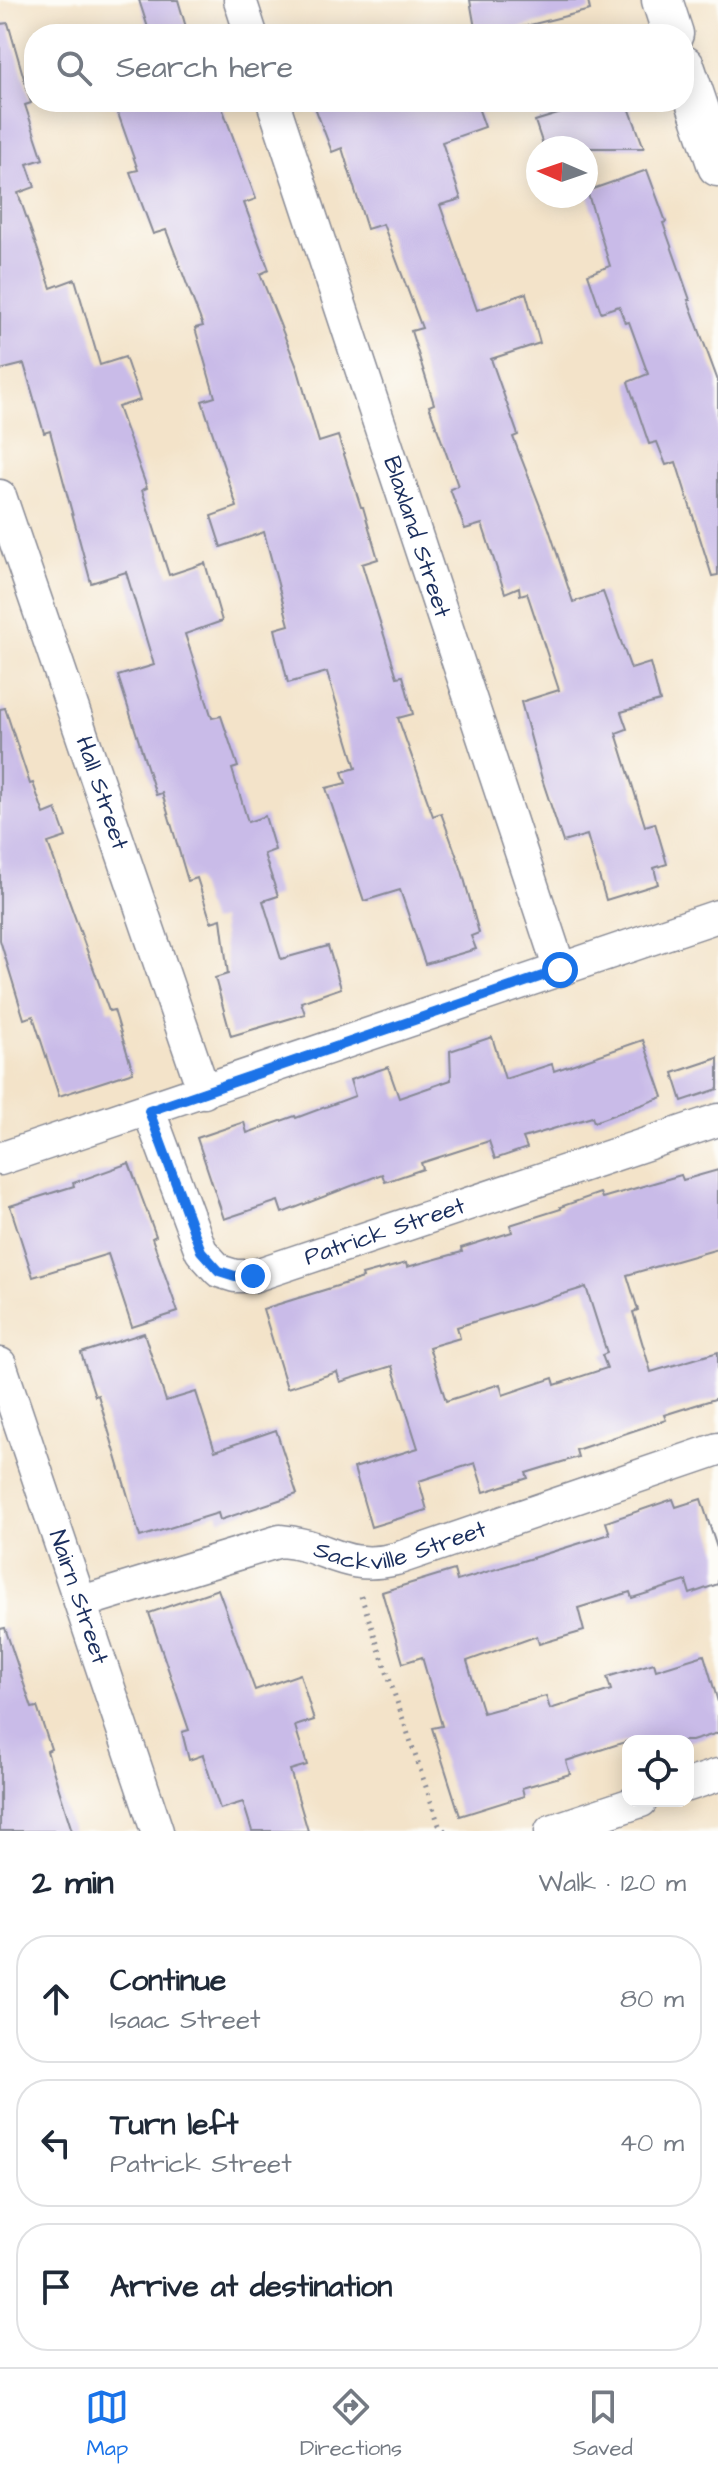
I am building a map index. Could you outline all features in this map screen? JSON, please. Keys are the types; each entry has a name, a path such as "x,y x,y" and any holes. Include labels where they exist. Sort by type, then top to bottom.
{"street":[{"path":"240,0 248,24"},
{"path":"662,0 670,24"},
{"path":"694,95 718,166"},
{"name":"Blaxland Street","path":"276,112 560,970"},
{"name":"Hall Street","path":"0,496 204,1092"},
{"path":"0,1159 718,916"},
{"name":"Patrick Street","path":"149,1111 201,1251 219,1271 235,1276 253,1276 718,1120"},
{"name":"Nairn Street","path":"0,1364 157,1831"},
{"name":"Sackville Street","path":"82,1602 280,1541 304,1545 352,1562 379,1563 396,1559 718,1449"},
{"path":"694,1783 718,1775"},
{"path":"551,1831 623,1807"}],"path":[{"path":"360,1593 439,1825 445,1831"}],"building":[{"path":"139,0 178,0 185,24 147,24"},
{"path":"470,0 588,0 590,10 534,24 474,24"},
{"path":"8,23 24,79 24,112 27,112 43,159 27,164 35,187 18,193 51,288 75,279 100,365 125,357 140,400 118,407 147,488 142,490 169,575 205,563 222,621 185,634 212,718 221,716 238,767 232,769 248,822 265,816 275,850 264,854 278,896 263,901 281,959 328,946 341,988 301,1002 305,1014 231,1036 215,978 228,974 221,919 211,922 197,878 188,881 162,793 156,795 118,676 154,665 126,572 91,583 50,431 44,433 24,364 0,370 0,24"},
{"path":"118,112 224,112 256,199 244,203 269,270 260,274 298,370 319,442 338,436 363,507 378,559 362,564 397,677 403,676 413,714 398,718 433,816 441,813 462,871 479,933 471,936 476,949 425,964 400,890 364,901 326,788 346,783 342,772 356,768 327,672 288,683 275,629 289,625 264,532 221,547 211,516 237,507 202,401 215,397 195,328 203,326 166,230 153,234 130,172 138,170"},
{"path":"317,112 480,112 485,127 442,142 461,199 440,205 477,310 526,293 540,343 491,359 518,435 513,437 573,602 603,592 631,669 650,663 660,701 621,712 627,729 616,733 645,826 655,823 667,864 654,868 658,884 606,900 587,835 563,842 521,702 559,690 527,593 520,595 519,587 505,593 482,524 465,529 450,489 458,486 429,406 434,404 411,331 422,328 383,224 367,229 342,148 332,152"},
{"path":"564,112 631,112 644,148 598,148 598,136 540,136 535,121"},
{"path":"647,170 666,222 663,223 688,300 718,381 718,575 712,576 676,462 666,465 657,442 649,444 628,382 648,374 629,322 625,323 619,306 601,312 588,274 610,266 592,208 598,208 598,187"},
{"path":"5,708 30,784 33,783 44,814 56,809 66,837 48,843 109,1011 114,1010 133,1072 59,1096 33,1016 24,1019 0,940 0,709"},
{"path":"492,1037 505,1079 552,1064 554,1071 643,1040 663,1097 594,1122 592,1117 523,1138 527,1148 495,1159 489,1141 421,1163 423,1169 385,1182 382,1174 282,1213 278,1201 224,1219 197,1138 244,1122 247,1133 296,1118 355,1096 350,1080 388,1067 399,1098 451,1080 450,1051"},
{"path":"718,1058 718,1089 682,1101 673,1073"},
{"path":"129,1163 156,1236 152,1238 178,1312 132,1327 108,1254 33,1277 10,1206 74,1186 73,1183"},
{"path":"718,1170 718,1249 627,1275 638,1310 633,1312 651,1372 718,1352 718,1398 664,1415 666,1420 576,1450 578,1457 526,1473 528,1478 484,1492 475,1463 419,1481 427,1510 371,1527 354,1468 418,1448 392,1366 340,1382 337,1372 287,1388 263,1309 363,1278 362,1275 462,1252 461,1248 512,1232 510,1225 600,1193 602,1198 681,1175 683,1180","holes":["586,1287 607,1353 602,1355 607,1368 555,1385 553,1378 503,1395 500,1384 446,1401 429,1347 460,1338 457,1327"]},
{"path":"144,1333 166,1401 196,1392 215,1451 276,1430 297,1494 220,1520 218,1513 140,1537 98,1395 95,1396 81,1353"},
{"path":"673,1499 676,1507 701,1499 718,1551 718,1584 690,1594 686,1581 632,1598 630,1592 578,1608 584,1631 539,1644 537,1636 467,1661 483,1713 546,1696 550,1709 611,1690 607,1677 654,1663 656,1670 704,1655 718,1702 718,1733 694,1740 694,1735 622,1735 622,1743 566,1761 570,1774 522,1788 524,1796 460,1816 432,1728 442,1726 422,1657 403,1663 382,1592 454,1570 457,1581 610,1534 606,1522"},
{"path":"218,1589 255,1690 300,1674 314,1720 295,1726 307,1765 290,1770 308,1831 252,1831 243,1802 220,1809 203,1755 189,1760 182,1732 189,1730 149,1613"},
{"path":"5,1628 32,1708 37,1707 51,1749 47,1751 72,1831 0,1831 0,1629"}],"route":[{"path":"253,1276 235,1276 219,1271 201,1251 149,1111 560,970"}]}
